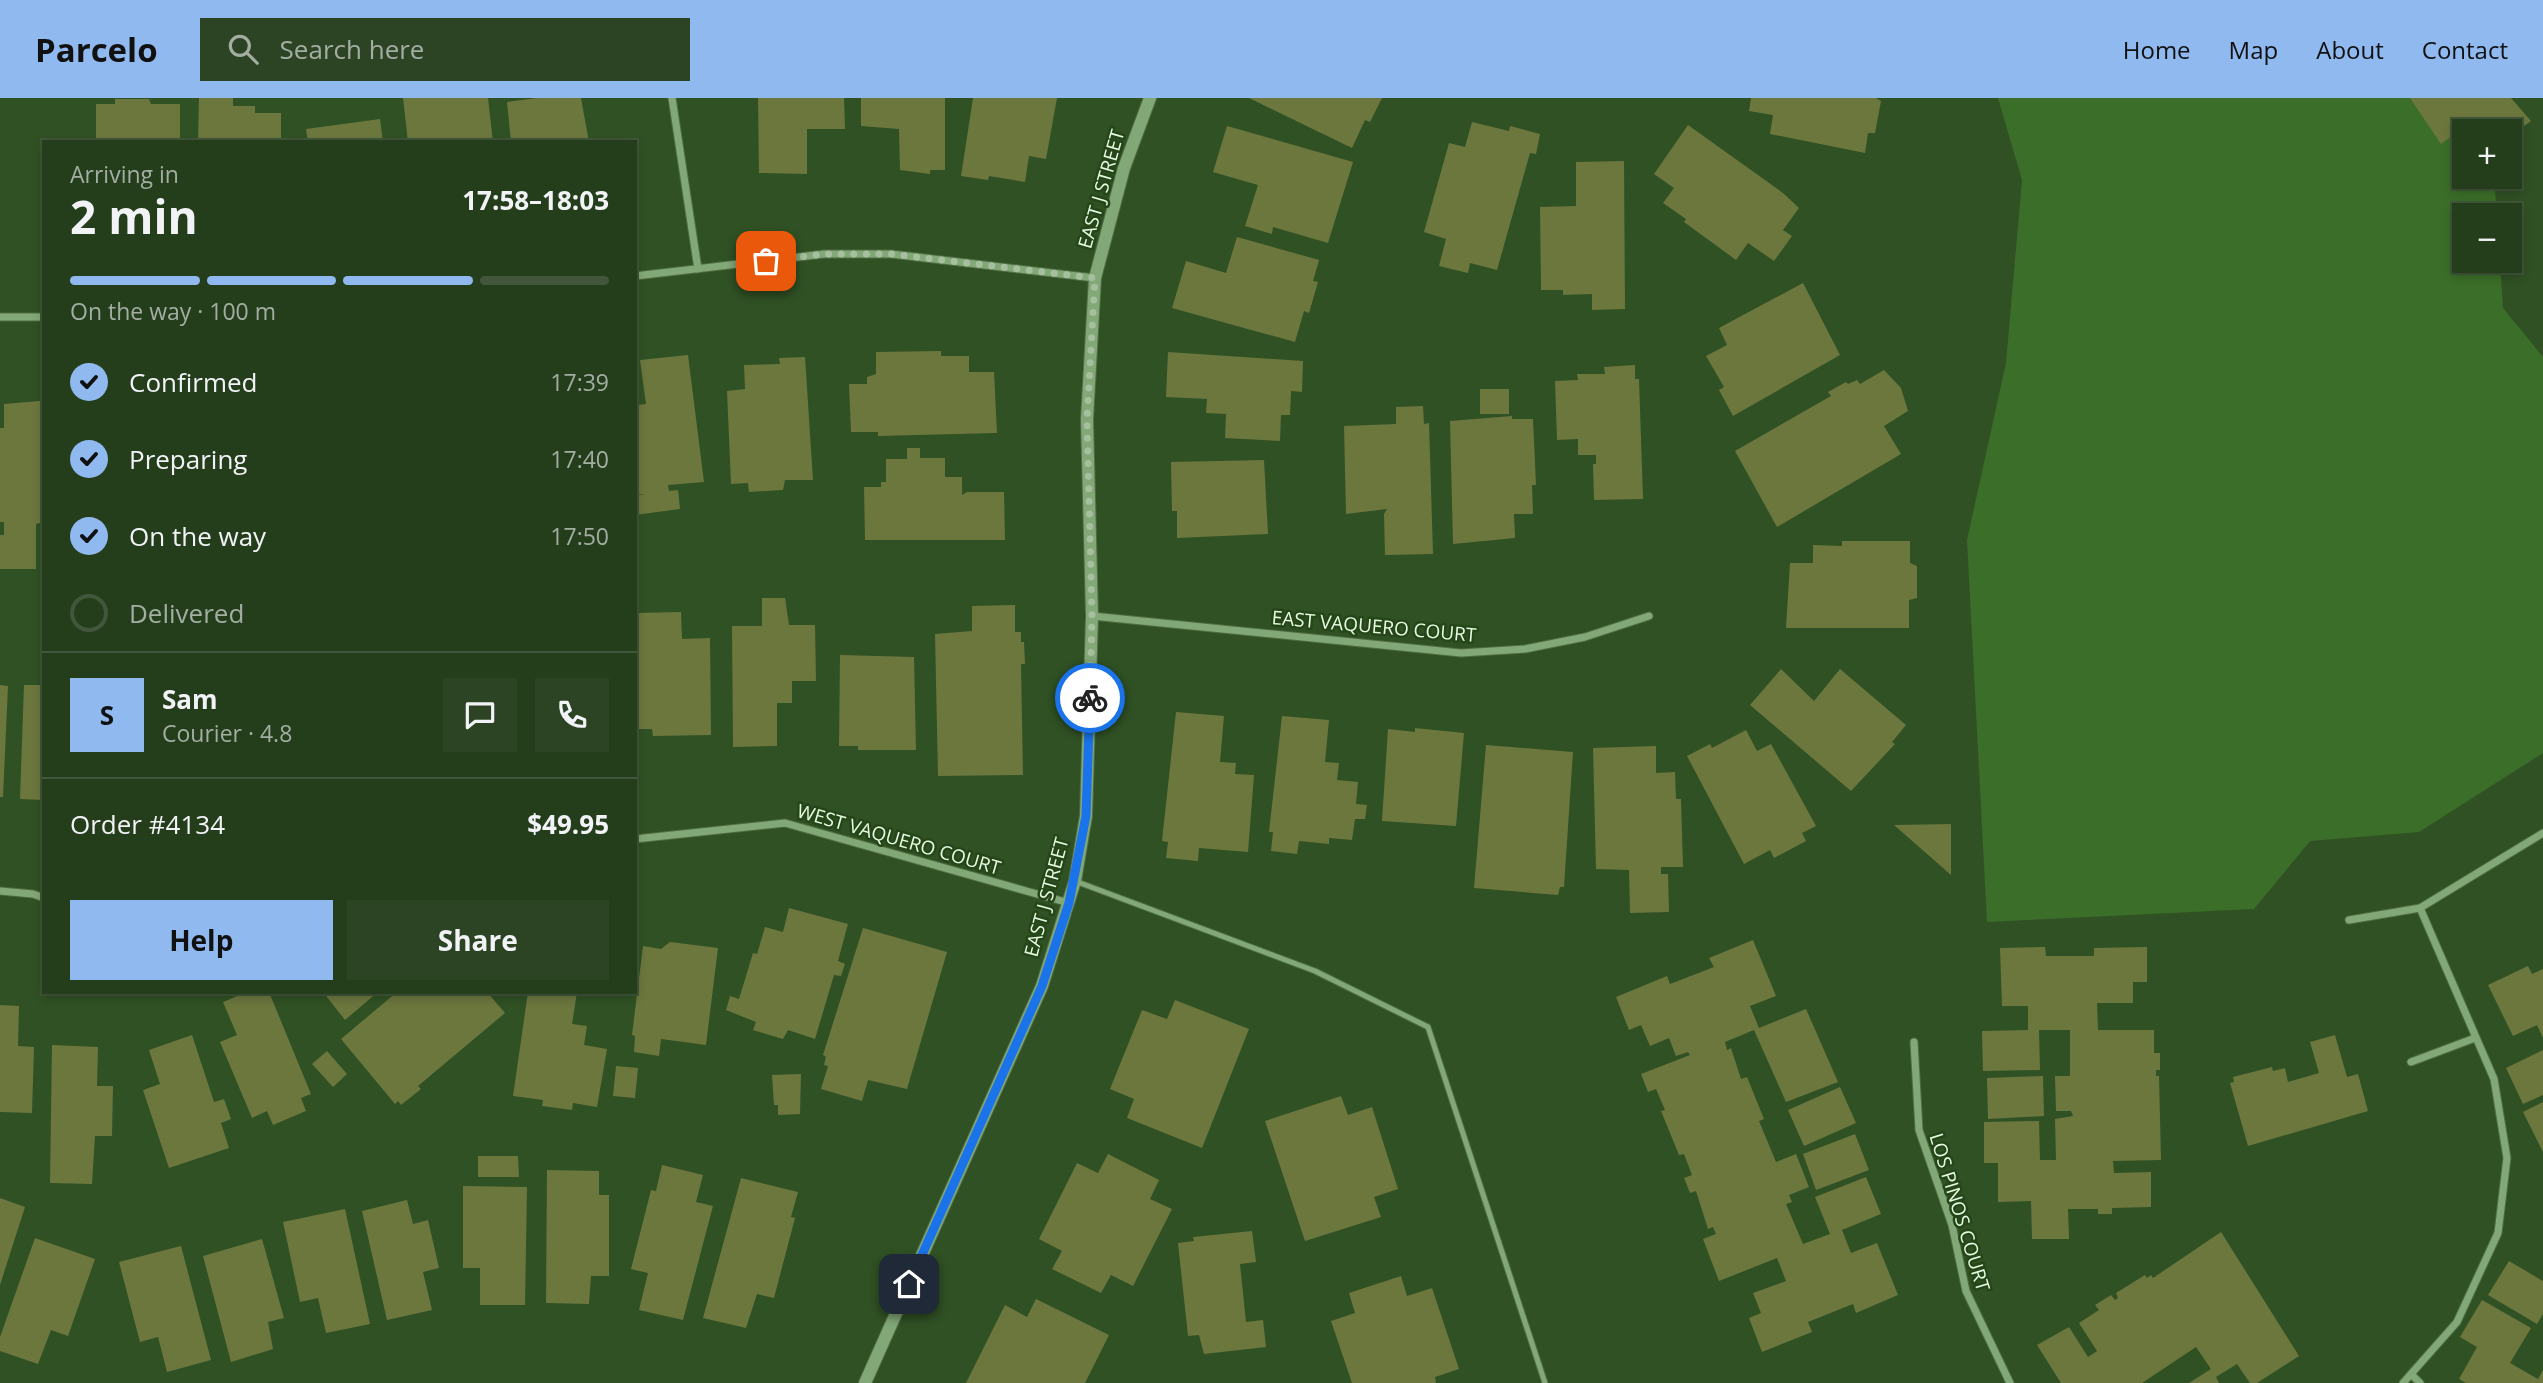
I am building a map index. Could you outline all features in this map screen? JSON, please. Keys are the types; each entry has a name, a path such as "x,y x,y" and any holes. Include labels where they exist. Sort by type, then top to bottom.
{"street":[{"path":"672,98 698,269"},
{"name":"EAST J STREET","path":"865,1383 1042,986 1075,881 1086,816 1092,616 1087,419 1095,278 1124,168 1150,98"},
{"path":"637,276 824,254 891,254 1095,278"},
{"path":"0,317 42,317"},
{"name":"EAST VAQUERO COURT","path":"1092,616 1461,653 1525,649 1585,637 1649,616"},
{"name":"WEST VAQUERO COURT","path":"637,839 785,823 1069,903"},
{"path":"2349,919 2420,908 2543,833"},
{"path":"0,891 42,897"},
{"path":"2403,1383 2457,1322 2498,1233 2507,1158 2494,1079 2420,908"},
{"path":"2411,1062 2475,1038"},
{"name":"LOS PINOS COURT","path":"1914,1042 1919,1130 1952,1225 1966,1290 2010,1383"},
{"path":"2411,1374 2420,1383"}],"lane":[{"path":"1075,881 1315,971 1428,1027 1545,1383"}],"green space":[{"path":"1998,98 2429,98 2452,124 2452,189 2495,189 2496,203 2452,203 2452,273 2501,273 2503,308 2543,357 2543,753 2419,832 2310,841 2254,909 1987,922 1967,540 2006,363 2022,180"}],"building":[{"path":"199,98 233,98 233,106 255,106 255,113 281,113 281,140 198,140"},
{"path":"403,98 488,98 493,140 408,140"},
{"path":"537,98 581,98 589,140 511,140 507,102"},
{"path":"758,98 844,98 845,129 807,129 807,174 759,173"},
{"path":"861,98 945,98 945,170 930,170 930,174 900,170 899,129 861,126"},
{"path":"973,98 1057,98 1046,159 1029,156 1025,182 989,176 988,180 961,176"},
{"path":"1249,98 1382,98 1370,122 1365,120 1352,148"},
{"path":"1751,98 1876,98 1881,101 1875,133 1868,133 1865,153 1770,134 1773,115 1749,111"},
{"path":"2410,98 2511,98 2531,121 2522,127 2522,119 2452,119 2452,136 2441,144"},
{"path":"115,99 149,99 151,104 180,104 180,140 96,140 96,104 115,104"},
{"path":"380,119 383,140 308,140 306,129"},
{"path":"1472,122 1509,131 1510,126 1540,134 1536,154 1530,153 1497,270 1470,263 1468,273 1439,266 1446,239 1424,232 1449,143 1465,147"},
{"path":"1688,125 1783,193 1799,208 1783,230 1792,236 1774,261 1748,243 1736,260 1663,203 1674,188 1654,174"},
{"path":"1227,126 1353,162 1328,243 1273,227 1272,234 1245,226 1258,185 1213,172"},
{"path":"1624,161 1625,309 1592,310 1592,294 1563,295 1563,290 1541,290 1540,207 1576,206 1576,162"},
{"path":"1237,237 1319,260 1313,281 1318,282 1309,313 1304,311 1295,342 1172,308 1186,261 1226,273"},
{"path":"1803,283 1840,355 1733,416 1719,390 1724,387 1706,356 1727,345 1719,328"},
{"path":"941,351 941,356 969,356 969,372 994,372 997,433 878,436 878,432 851,432 849,384 867,384 867,377 876,374 876,352"},
{"path":"1168,352 1303,361 1302,392 1291,391 1290,415 1281,415 1280,441 1225,438 1226,414 1206,413 1207,399 1166,397"},
{"path":"688,355 704,482 668,485 669,491 678,490 680,509 637,515 637,495 647,494 639,494 637,490 637,405 646,404 640,360"},
{"path":"805,357 813,480 785,480 783,490 749,492 748,483 731,484 727,391 745,389 744,365 780,364 779,358"},
{"path":"1635,365 1635,379 1639,379 1643,499 1594,500 1593,464 1596,464 1596,455 1578,455 1578,439 1557,440 1555,381 1578,380 1577,374 1605,374 1604,367"},
{"path":"1884,370 1901,388 1908,411 1884,426 1901,454 1777,527 1735,451 1831,396 1828,392 1846,382 1848,384 1857,380 1860,384"},
{"path":"1480,389 1509,389 1509,414 1480,414"},
{"path":"42,401 42,522 36,524 36,569 0,569 0,535 4,535 4,522 0,522 0,428 4,428 4,404"},
{"path":"1423,406 1424,424 1429,423 1433,554 1385,555 1384,514 1387,509 1346,514 1344,426 1396,424 1396,407"},
{"path":"1512,416 1512,419 1533,419 1536,485 1532,485 1533,514 1514,514 1515,538 1453,544 1450,421"},
{"path":"907,448 920,448 920,458 945,458 945,477 962,477 962,495 967,492 1004,492 1005,540 865,540 864,487 881,487 881,482 886,482 886,459 907,459"},
{"path":"1264,460 1268,534 1177,538 1177,511 1172,511 1171,462"},
{"path":"1842,541 1910,541 1910,563 1917,566 1917,598 1909,600 1909,628 1786,628 1790,563 1813,563 1813,545 1842,546"},
{"path":"762,598 785,598 789,625 815,625 816,681 792,681 792,703 777,703 777,746 733,747 732,626 762,626"},
{"path":"1015,605 1015,632 1021,632 1021,642 1024,642 1025,664 1021,664 1023,775 938,776 935,634 972,631 972,606"},
{"path":"681,612 682,639 710,638 711,735 653,736 652,729 637,729 637,613"},
{"path":"840,655 914,657 916,750 858,750 858,746 839,746"},
{"path":"1781,669 1814,701 1840,669 1906,725 1892,742 1895,744 1851,791 1750,705"},
{"path":"0,685 8,686 3,797 0,797"},
{"path":"24,685 42,685 42,800 20,799"},
{"path":"1176,712 1224,716 1220,762 1236,763 1235,774 1254,775 1248,852 1199,848 1198,861 1166,858 1168,842 1162,841"},
{"path":"1282,716 1329,720 1325,762 1339,763 1337,780 1358,782 1356,804 1367,805 1365,819 1355,819 1352,840 1329,838 1329,844 1299,841 1297,854 1271,851 1273,832 1269,832"},
{"path":"1415,728 1464,733 1456,826 1382,821 1388,729 1415,732"},
{"path":"1746,730 1757,751 1771,744 1816,826 1802,833 1806,841 1774,858 1770,850 1744,864 1687,756 1710,744 1712,748"},
{"path":"1486,745 1573,752 1564,887 1560,887 1558,895 1474,888"},
{"path":"1656,746 1656,773 1675,772 1676,799 1681,799 1683,867 1661,867 1661,874 1668,874 1669,912 1630,913 1629,870 1596,869 1593,748"},
{"path":"1951,824 1951,875 1894,825"},
{"path":"789,908 848,924 838,961 845,964 841,976 834,975 815,1039 788,1030 783,1039 753,1030 756,1022 726,1010 730,996 739,999 753,953 757,954 765,927 783,932"},
{"path":"863,928 947,952 907,1089 868,1080 862,1101 821,1089 828,1066 824,1065 826,1057 823,1055"},
{"path":"1753,940 1776,996 1750,1006 1759,1028 1806,1009 1838,1082 1786,1102 1754,1030 1725,1042 1727,1050 1731,1048 1741,1079 1747,1077 1764,1119 1759,1121 1776,1162 1796,1154 1809,1187 1789,1195 1792,1202 1786,1204 1803,1244 1830,1234 1815,1197 1866,1177 1881,1214 1842,1230 1851,1253 1877,1243 1898,1295 1856,1313 1853,1304 1808,1322 1812,1332 1762,1352 1749,1318 1761,1313 1753,1293 1786,1281 1777,1258 1719,1281 1703,1239 1716,1234 1713,1227 1708,1229 1696,1191 1690,1193 1684,1178 1692,1175 1684,1154 1679,1155 1661,1111 1665,1110 1656,1089 1648,1092 1641,1074 1690,1055 1688,1052 1676,1056 1669,1038 1650,1046 1641,1025 1629,1030 1616,997 1667,976 1670,984 1714,967 1709,958"},
{"path":"670,942 718,948 706,1045 661,1039 659,1056 634,1052 635,1036 632,1035 643,946 661,949"},
{"path":"2045,947 2046,956 2094,956 2094,948 2147,947 2147,982 2133,982 2133,1003 2097,1003 2098,1030 2154,1030 2154,1053 2160,1053 2160,1070 2156,1070 2156,1076 2159,1076 2161,1160 2113,1161 2114,1173 2151,1172 2151,1207 2112,1208 2112,1214 2098,1214 2098,1209 2068,1209 2069,1239 2032,1239 2031,1201 1998,1202 1998,1163 1984,1163 1984,1122 2039,1121 2040,1160 2056,1160 2055,1119 2073,1116 2071,1111 2056,1111 2055,1076 2070,1076 2070,1030 2039,1030 2040,1070 1983,1071 1982,1031 2028,1030 2028,1006 2002,1006 2000,948"},
{"path":"2528,966 2532,974 2543,969 2543,1038 2537,1025 2513,1036 2488,985"},
{"path":"242,994 270,994 311,1094 301,1098 306,1111 273,1125 267,1111 252,1118 220,1042 237,1035 223,1002"},
{"path":"325,994 376,994 345,1020"},
{"path":"395,994 489,994 505,1013 418,1086 421,1089 401,1105 398,1101 395,1104 341,1039"},
{"path":"528,994 577,994 572,1024 587,1026 584,1045 607,1049 597,1107 573,1103 572,1110 542,1106 543,1100 513,1096"},
{"path":"1175,1000 1249,1029 1202,1148 1127,1118 1134,1099 1110,1089 1142,1010 1167,1019"},
{"path":"0,1005 19,1006 18,1046 34,1047 32,1113 0,1112"},
{"path":"192,1035 214,1102 224,1099 231,1119 221,1123 229,1148 169,1168 143,1090 160,1084 149,1050"},
{"path":"2335,1035 2347,1077 2358,1074 2368,1111 2248,1146 2230,1083 2234,1082 2233,1077 2272,1067 2273,1071 2285,1068 2288,1082 2319,1073 2310,1042"},
{"path":"52,1045 98,1047 97,1086 113,1086 112,1136 95,1136 92,1184 50,1183"},
{"path":"2543,1050 2543,1095 2523,1104 2506,1068"},
{"path":"327,1051 347,1074 333,1087 312,1064"},
{"path":"616,1066 638,1068 635,1098 613,1096"},
{"path":"801,1074 800,1114 778,1115 778,1105 774,1105 772,1075"},
{"path":"2043,1076 2044,1116 1988,1119 1987,1078"},
{"path":"1840,1087 1856,1123 1804,1146 1788,1110"},
{"path":"1341,1096 1348,1115 1372,1107 1398,1189 1374,1197 1381,1217 1305,1241 1265,1121"},
{"path":"2543,1102 2543,1152 2523,1112"},
{"path":"1855,1134 1869,1170 1816,1190 1803,1154"},
{"path":"1108,1154 1159,1180 1150,1199 1172,1209 1133,1286 1111,1275 1101,1293 1052,1269 1062,1251 1039,1239 1077,1163 1098,1173"},
{"path":"478,1156 518,1156 519,1177 478,1177"},
{"path":"662,1165 703,1175 696,1202 713,1206 683,1320 639,1310 648,1273 631,1269 651,1190 656,1191"},
{"path":"547,1170 599,1171 599,1195 609,1195 609,1276 591,1276 589,1304 546,1303"},
{"path":"741,1178 798,1192 791,1217 795,1218 774,1298 757,1294 746,1328 703,1318"},
{"path":"463,1186 527,1187 525,1305 480,1305 480,1268 463,1268"},
{"path":"0,1198 25,1207 0,1285"},
{"path":"407,1200 413,1224 428,1220 439,1268 423,1272 432,1310 387,1320 362,1211"},
{"path":"345,1209 370,1324 326,1333 318,1298 300,1302 283,1222"},
{"path":"1252,1231 1256,1262 1240,1264 1246,1322 1263,1320 1266,1347 1204,1354 1199,1335 1188,1336 1178,1243 1194,1241 1193,1237"},
{"path":"2221,1232 2299,1356 2257,1383 2250,1383 2237,1364 2216,1377 2219,1383 2189,1383 2211,1369 2196,1347 2142,1383 2061,1383 2037,1345 2069,1327 2088,1357 2097,1351 2079,1323 2099,1310 2095,1305 2111,1295 2115,1300 2118,1298 2116,1293 2145,1275 2147,1278 2151,1275 2153,1278"},
{"path":"35,1238 95,1259 68,1336 51,1330 38,1364 0,1351 0,1337"},
{"path":"262,1239 284,1318 268,1322 273,1349 231,1362 203,1256"},
{"path":"181,1246 211,1360 167,1372 158,1337 140,1342 119,1262"},
{"path":"2509,1261 2543,1281 2543,1314 2537,1324 2488,1295"},
{"path":"1401,1276 1407,1296 1432,1288 1459,1369 1435,1377 1436,1383 1352,1383 1331,1321 1355,1313 1349,1293"},
{"path":"1036,1299 1109,1335 1085,1383 966,1383 1005,1305 1027,1317"},
{"path":"2482,1300 2531,1328 2510,1363 2538,1379 2543,1370 2543,1383 2466,1383 2459,1379 2477,1347 2460,1337"}],"way so far":[{"path":"766,261 824,254 891,254 1095,278 1087,419 1092,616 1090,698"}],"route":[{"path":"909,1284 1042,986 1069,903 1086,816 1090,698"}]}
